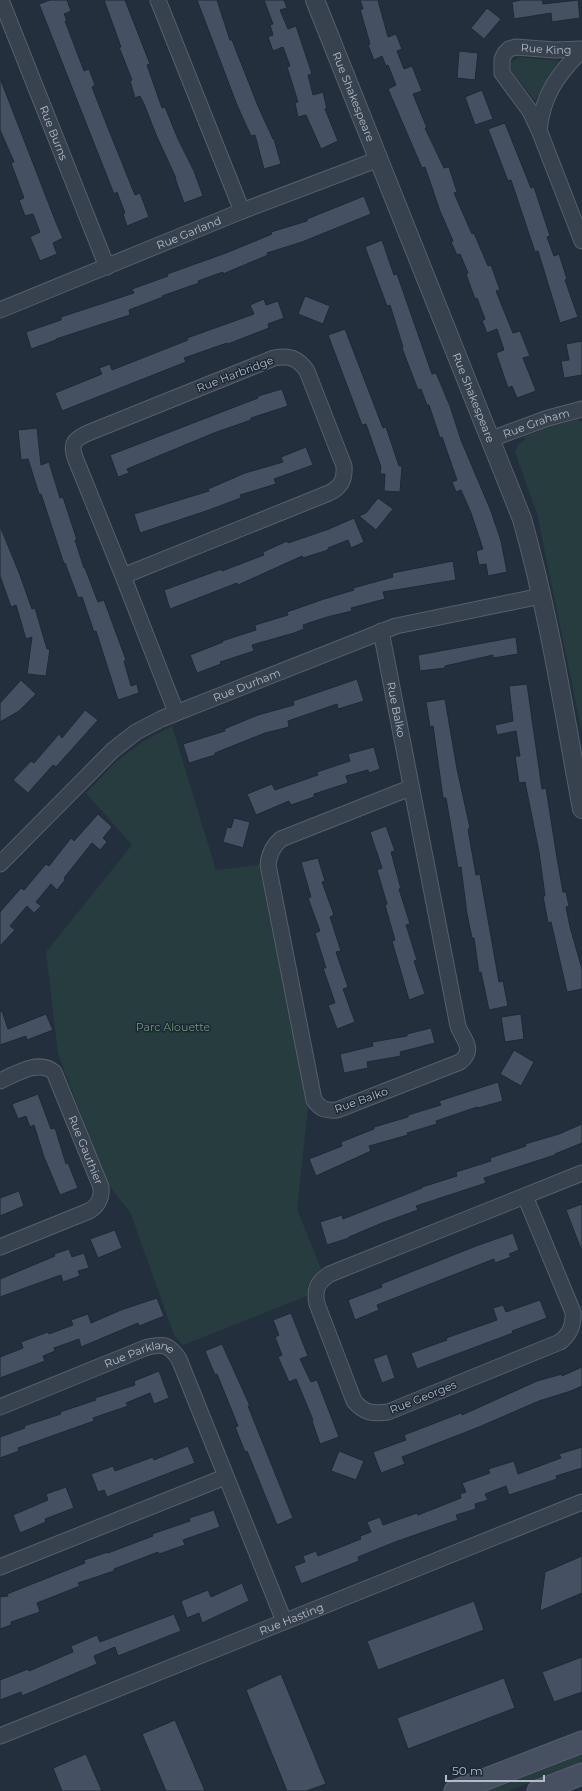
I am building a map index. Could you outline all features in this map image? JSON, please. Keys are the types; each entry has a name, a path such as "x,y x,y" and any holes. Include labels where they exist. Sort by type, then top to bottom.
{"main road":[{"path":"456,1791 582,1742"},
{"path":"538,1791 582,1774"}],"street":[{"name":"Rue Burns","path":"1,0 107,266"},
{"path":"158,0 242,212"},
{"name":"Rue Shakespeare","path":"315,0 522,519 532,554 541,596 582,809"},
{"name":"Rue King","path":"582,50 554,50 516,47 509,49 502,59 502,73 530,111 539,130 582,241"},
{"name":"Rue King","path":"539,130 542,113 550,90 564,68 582,50"},
{"name":"Rue Garland","path":"0,310 242,212 379,159"},
{"name":"Rue Harbridge","path":"124,576 329,493 342,483 345,475 344,466 308,371 301,362 283,356 274,358 88,432 75,440 72,446 76,460 124,576 176,712"},
{"name":"Rue Graham","path":"491,439 548,418 582,409"},
{"name":"Rue Durham","path":"0,864 125,740 148,725 176,712 296,666 381,631 411,622 541,596"},
{"name":"Rue Balko","path":"381,631 410,788 458,1026 467,1044 468,1051 465,1058 460,1062 337,1110 323,1109 318,1106 314,1100 268,865 269,857 275,845 281,839 410,788"},
{"name":"Rue Gauthier","path":"0,1081 35,1067 49,1068 54,1072 98,1180 102,1194 100,1201 89,1211 0,1247"},
{"name":"Rue Georges","path":"526,1196 573,1312 574,1321 566,1337 560,1342 388,1412 378,1414 369,1413 360,1408 354,1401 317,1304 316,1290 323,1278 582,1173"},
{"name":"Rue Parklane","path":"0,1407 146,1348 164,1345 173,1350 179,1359 284,1622"},
{"path":"0,1567 225,1477"},
{"name":"Rue Hasting","path":"0,1736 582,1502"}],"green space":[{"path":"519,57 560,61 551,72 535,101 511,70 511,62"},
{"path":"579,419 580,422 582,421 582,733 537,514 515,452 518,444 525,440 524,437 552,426"},
{"name":"Parc Alouette","path":"172,726 216,870 259,865 308,1108 297,1209 321,1269 309,1284 307,1296 183,1345 174,1335 130,1212 108,1185 58,1054 46,952 132,845 86,793 116,762 142,742"},
{"path":"582,1754 582,1762 508,1791 487,1791"}],"building":[{"path":"50,0 67,0 71,11 64,14 67,21 65,21 84,71 89,69 95,85 92,87 135,195 140,193 149,217 127,226 123,214 125,213 117,192 114,194 39,4"},
{"path":"104,0 125,0 150,64 147,65 162,108 165,107 178,139 194,171 203,196 184,203 176,178 144,104 140,96 135,98 130,81 132,80 119,47 121,47"},
{"path":"197,0 217,0 230,40 232,40 258,106 274,139 281,164 264,169 255,135 251,136 237,105"},
{"path":"264,0 284,0 287,8 280,10 288,29 296,26 312,74 308,75 313,95 323,92 327,109 325,109 338,141 321,149 306,115 298,117 295,103 298,102 287,67 290,66 283,47 273,51 268,37 273,35 270,25 273,24"},
{"path":"360,0 378,0 388,37 396,34 402,49 397,51 404,69 412,66 422,91 413,94 427,128 425,128 444,168 449,167 457,192 454,193 472,234 474,233 488,266 491,265 500,290 496,291 513,333 520,331 530,356 523,358 536,391 517,398 512,386 508,388 496,353 504,350 497,329 487,333 482,321 485,319 477,298 475,299 466,274 468,273 460,254 457,255 451,242 453,241 440,211 425,167 422,168 388,89 396,85 388,65 386,66 382,56 374,60 368,45 370,44 360,9 363,9"},
{"path":"521,0 542,0 543,4 578,0 580,18 552,22 551,13 514,19 512,2"},
{"path":"487,8 501,19 484,39 471,28"},
{"path":"459,51 478,53 475,80 457,78"},
{"path":"0,78 63,238 53,243 57,254 40,261 30,237 40,232 33,214 25,216 19,200 24,198 11,163 14,162 0,130"},
{"path":"482,90 493,119 475,125 465,97"},
{"path":"505,123 531,188 534,187 550,236 547,237 554,256 559,254 567,279 565,280 578,317 560,323 538,251 535,252 511,180 508,181 488,129"},
{"path":"364,196 371,214 302,242 267,253 268,255 223,274 223,272 198,281 199,283 162,296 163,297 129,310 130,315 56,339 31,349 26,332 61,320 61,317 134,293 132,289 168,276 167,274 226,253 272,234 271,232 307,221 307,219"},
{"path":"382,240 394,275 397,274 432,374 436,373 450,406 461,440 491,511 501,541 507,572 488,576 486,564 479,565 476,551 483,549 471,513 461,490 456,492 452,482 457,480 442,437 440,438 429,405 427,405 421,389 418,390 402,348 403,347 390,305 387,306 365,247"},
{"path":"305,296 330,306 323,324 298,314"},
{"path":"264,299 266,305 278,301 284,318 268,324 269,328 228,344 227,343 184,358 186,362 62,411 55,393 102,374 99,368 110,364 112,370 188,340 187,338 254,314 250,305"},
{"path":"345,329 383,428 386,427 399,466 402,466 400,492 384,491 385,474 380,474 381,467 366,424 362,425 328,335"},
{"path":"582,341 582,375 564,378 561,361 569,360 566,344"},
{"path":"282,389 288,406 251,418 251,420 214,433 127,469 129,473 118,477 110,455 258,398 258,396"},
{"path":"37,428 41,465 49,462 60,498 63,497 77,540 75,540 84,568 98,602 104,600 126,660 124,661 131,686 137,684 139,693 118,700 96,631 94,632 82,597 78,598 65,563 64,564 28,459 21,460 18,430"},
{"path":"306,447 313,465 274,479 276,484 240,495 241,498 140,533 134,514 209,491 208,489 245,473 283,462 281,457"},
{"path":"378,498 393,509 376,530 359,516 366,513"},
{"path":"354,518 364,542 351,548 348,540 328,548 328,550 303,558 302,556 238,585 237,583 170,609 164,590 222,569 222,571 264,555 263,552 287,541 288,543 329,529"},
{"path":"0,526 32,609 35,608 47,649 50,649 46,676 27,674 32,637 26,639 16,605 11,607 0,576"},
{"path":"453,561 456,580 383,592 385,599 351,608 352,611 303,625 304,629 294,633 252,645 254,651 220,662 221,664 197,673 190,655 223,642 222,641 256,630 255,625 288,615 287,612 354,590 353,588 393,577 392,573"},
{"path":"516,637 518,654 493,658 493,655 445,666 445,668 420,671 418,655"},
{"path":"357,679 364,701 338,709 337,704 288,721 289,727 265,733 215,753 215,755 189,763 183,744 225,731 224,729 258,715 294,705 293,701"},
{"path":"21,680 36,694 19,711 0,722 0,703"},
{"path":"527,684 542,789 546,788 563,892 566,892 569,906 566,907 570,927 582,969 582,989 567,992 551,922 548,923 543,896 545,896 539,852 525,782 519,783 515,756 520,756 516,731 497,735 495,725 513,721 509,686"},
{"path":"445,699 457,769 470,828 468,829 476,875 480,874 499,982 503,981 508,1006 489,1010 481,972 479,973 474,938 472,938 467,914 461,867 458,868 446,798 443,798 433,726 430,727 426,702"},
{"path":"85,710 98,720 56,767 53,765 28,793 13,780 31,761 34,763 59,734 62,738"},
{"path":"374,747 380,769 369,773 368,770 346,776 348,783 314,794 314,797 291,805 289,801 256,815 247,794 272,784 275,790 318,775 317,772 350,761 348,754"},
{"path":"98,814 112,827 103,838 107,842 100,850 92,843 64,878 65,880 57,890 51,884 36,902 41,906 34,913 27,906 10,926 15,930 0,946 0,912 21,888 24,890 46,864 49,866 71,838 74,841"},
{"path":"234,818 250,822 243,848 223,842 227,827 231,828"},
{"path":"386,826 395,851 391,852 401,889 399,889 410,924 406,925 417,960 414,961 425,994 409,1000 392,941 395,940 385,905 387,904 377,870 382,868 370,832"},
{"path":"318,858 325,881 322,882 334,915 330,917 341,951 336,952 348,987 343,989 355,1022 337,1029 328,1005 335,1003 323,968 326,968 315,933 320,931 308,898 311,897 301,862"},
{"path":"2,1011 8,1029 46,1014 53,1030 27,1040 26,1036 0,1045 0,1012"},
{"path":"521,1014 524,1039 505,1042 501,1017"},
{"path":"431,1028 435,1043 400,1052 401,1056 367,1062 368,1068 344,1073 340,1054 373,1046 372,1042 407,1036 407,1034"},
{"path":"514,1050 534,1062 521,1086 500,1074"},
{"path":"498,1082 503,1101 477,1107 436,1121 437,1124 407,1133 408,1135 369,1146 371,1151 316,1176 309,1159 342,1146 341,1142 374,1129 374,1127 441,1105 439,1101"},
{"path":"38,1094 51,1129 55,1128 66,1164 68,1163 78,1188 60,1195 44,1157 34,1125 30,1127 26,1116 18,1119 12,1104"},
{"path":"582,1124 582,1143 555,1155 484,1178 486,1183 416,1206 418,1210 382,1223 349,1238 327,1245 320,1222 342,1215 343,1219 422,1187 457,1176 456,1172 491,1161 490,1158 526,1146 525,1144 559,1134"},
{"path":"19,1191 24,1206 0,1216 0,1198"},
{"path":"582,1204 582,1249 581,1249 566,1210"},
{"path":"115,1230 122,1248 98,1258 90,1239"},
{"path":"513,1233 519,1250 509,1254 511,1257 495,1263 494,1259 377,1305 379,1310 355,1320 348,1300 382,1287 381,1284 476,1246"},
{"path":"69,1249 72,1257 84,1253 89,1268 78,1271 80,1276 63,1282 61,1275 0,1297 0,1279 55,1256 54,1254"},
{"path":"157,1298 164,1316 139,1326 138,1323 81,1347 79,1339 54,1348 55,1351 43,1356 45,1361 0,1378 0,1357 23,1348 21,1342 73,1325 71,1320 88,1314 91,1323 121,1310"},
{"path":"540,1300 547,1318 512,1331 513,1333 417,1369 411,1353 447,1340 446,1338 497,1320 493,1308 503,1305 506,1312"},
{"path":"291,1313 308,1356 300,1359 311,1382 317,1380 339,1437 320,1444 312,1421 313,1420 296,1379 289,1382 278,1357 282,1355 275,1337 279,1335 273,1320"},
{"path":"222,1344 250,1406 248,1406 293,1518 277,1525 247,1451 245,1452 235,1427 238,1426 217,1374 215,1375 205,1351"},
{"path":"387,1354 395,1378 382,1383 373,1359"},
{"path":"582,1367 582,1386 539,1401 479,1427 402,1457 405,1464 381,1473 373,1452 406,1440 404,1435 461,1413 462,1415 537,1381 562,1374 562,1376"},
{"path":"159,1371 169,1398 154,1404 150,1393 126,1403 128,1406 93,1418 94,1421 18,1448 19,1451 0,1458 0,1437 25,1428 24,1426 61,1414 60,1412 96,1400 95,1398 135,1385 134,1381"},
{"path":"188,1446 195,1463 107,1497 104,1490 98,1492 91,1474 113,1466 115,1471 153,1457 154,1460"},
{"path":"582,1447 582,1468 556,1476 557,1479 509,1495 506,1486 485,1494 488,1500 475,1504 476,1509 456,1515 458,1520 395,1542 358,1557 359,1561 301,1584 294,1566 305,1562 303,1556 316,1551 318,1556 361,1539 360,1536 371,1532 367,1522 380,1517 383,1525 417,1513 418,1515 461,1498 460,1494 466,1492 462,1483 490,1473 488,1469 514,1461 518,1474 561,1458 559,1454"},
{"path":"339,1451 364,1461 356,1480 331,1471"},
{"path":"66,1487 74,1508 45,1519 46,1522 20,1533 13,1515 48,1500 46,1494"},
{"path":"214,1510 220,1527 183,1540 185,1545 159,1554 158,1552 114,1569 114,1571 78,1583 80,1586 37,1603 40,1612 11,1622 11,1625 0,1629 0,1597 8,1596 7,1594 85,1563 84,1560 108,1553 153,1536 152,1534 190,1521 189,1518"},
{"path":"582,1556 582,1593 540,1611 545,1572"},
{"path":"242,1583 249,1601 202,1623 199,1613 187,1618 181,1601 208,1590 211,1597"},
{"path":"474,1601 484,1630 378,1670 367,1641"},
{"path":"174,1614 181,1631 118,1656 115,1647 94,1656 97,1664 22,1696 21,1692 0,1700 0,1680 28,1669 29,1671 73,1652 71,1646 97,1635 100,1642"},
{"path":"582,1657 582,1692 554,1702 542,1672"},
{"path":"281,1674 326,1784 306,1791 287,1791 246,1690"},
{"path":"504,1678 515,1708 408,1749 397,1718"},
{"path":"175,1720 205,1791 166,1791 142,1734"},
{"path":"86,1754 102,1791 62,1791 53,1768"}]}
